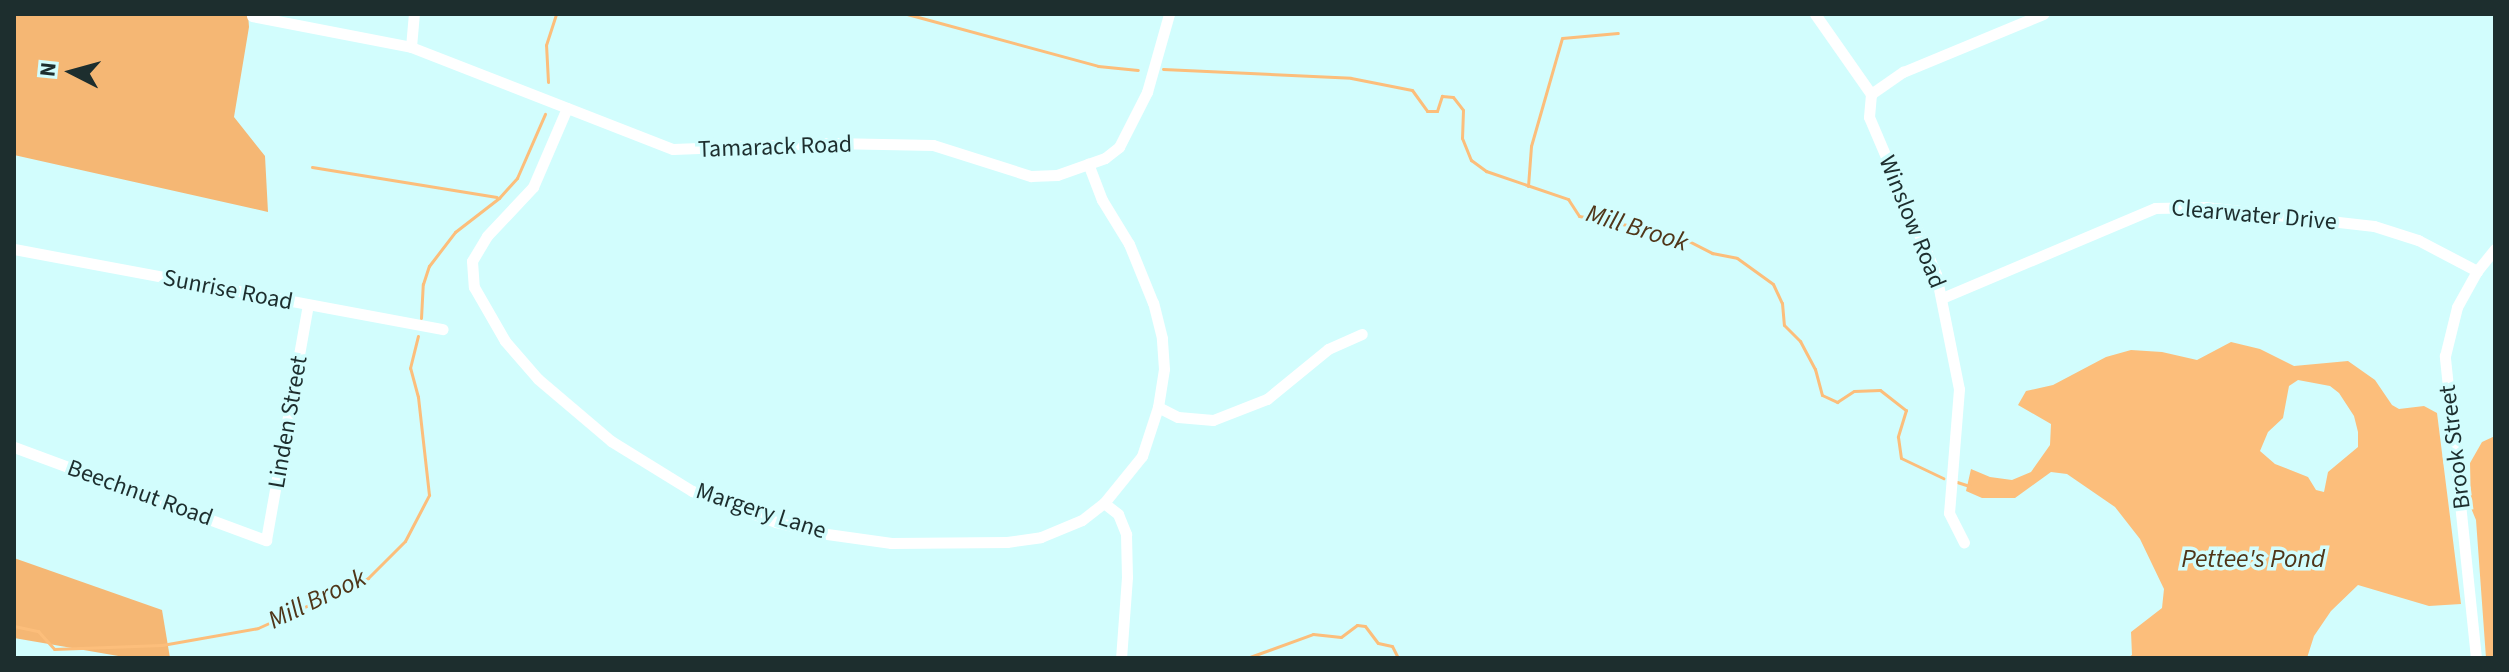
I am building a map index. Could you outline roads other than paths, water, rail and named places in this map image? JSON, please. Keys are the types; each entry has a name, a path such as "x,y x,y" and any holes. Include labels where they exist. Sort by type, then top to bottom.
{"street":[{"path":"411,47 414,14"},
{"name":"Tamarack Road","path":"252,16 411,47 673,149 688,151 831,143 933,145 1031,176 1057,175 1088,164 1119,147 1147,92 1169,14"},
{"name":"Winslow Road","path":"1815,14 1871,94 1869,117 1942,298 1959,389 1949,513 1964,542"},
{"path":"1871,94 1903,72 2043,14"},
{"name":"Margery Lane","path":"567,108 533,187 480,244 472,261 471,277 486,313 505,341 538,379 611,441 665,476 738,509 820,533 891,543 1007,542 1041,537 1082,520 1104,503 1142,456 1158,407 1164,369 1162,338 1153,303 1129,244 1102,200 1088,164"},
{"name":"Clearwater Drive","path":"1942,298 2155,208 2205,207 2374,226 2418,240 2477,271"},
{"name":"Sunrise Road","path":"14,249 443,329"},
{"name":"Brook Street","path":"2476,658 2445,356 2452,318 2477,271 2495,249"},
{"name":"Linden Street","path":"266,540 308,305"},
{"path":"1158,407 1178,417 1213,420 1267,399 1328,349 1362,334"},
{"name":"Beechnut Road","path":"14,447 266,540"},
{"path":"1104,503 1118,514 1127,543 1121,658"}],"water":[{"name":"Pettee's Pond","path":"2231,342 2260,349 2294,366 2348,361 2375,380 2392,405 2399,409 2424,406 2437,413 2461,604 2429,606 2358,585 2331,611 2314,636 2307,658 2127,658 2132,655 2131,632 2162,608 2164,589 2140,539 2115,507 2067,474 2051,472 2015,498 1982,498 1966,491 1971,469 1990,477 2012,480 2031,472 2050,445 2051,424 2018,405 2026,391 2053,385 2106,357 2131,350 2162,352 2197,360","holes":["2298,380 2330,386 2339,393 2354,416 2358,447 2328,472 2324,492 2316,490 2308,477 2275,464 2260,451 2268,432 2283,418 2289,386"]},
{"path":"2495,436 2495,658 2486,658 2476,520 2471,508 2470,463 2482,442"}],"waterway":[{"name":"Mill Brook","path":"548,82 546,45 556,14"},
{"name":"Mill Brook","path":"907,14 1098,66 1138,70"},
{"path":"1528,186 1531,146 1562,38 1618,33"},
{"name":"Mill Brook","path":"1163,69 1351,78 1412,90 1427,111 1437,111 1442,96 1453,97 1463,110 1462,138 1471,160 1486,171 1568,199 1579,216 1675,234 1712,253 1737,258 1773,284 1782,303 1784,325 1800,341 1815,369 1822,395 1837,402 1854,391 1880,390 1906,410 1898,437 1901,458 1943,478"},
{"name":"Mill Brook","path":"421,318 423,284 429,266 455,232 499,198 517,178 545,114"},
{"path":"312,167 497,197"},
{"name":"Mill Brook","path":"14,626 38,631 54,649 162,645 258,628 368,578 405,541 429,495 418,397 410,368 418,336"},
{"name":"Mill Brook","path":"1957,482 1969,486"},
{"path":"1247,658 1313,634 1341,637 1357,625 1365,626 1378,643 1392,646 1398,658"},
{"path":"1925,658 1931,658"}]}
